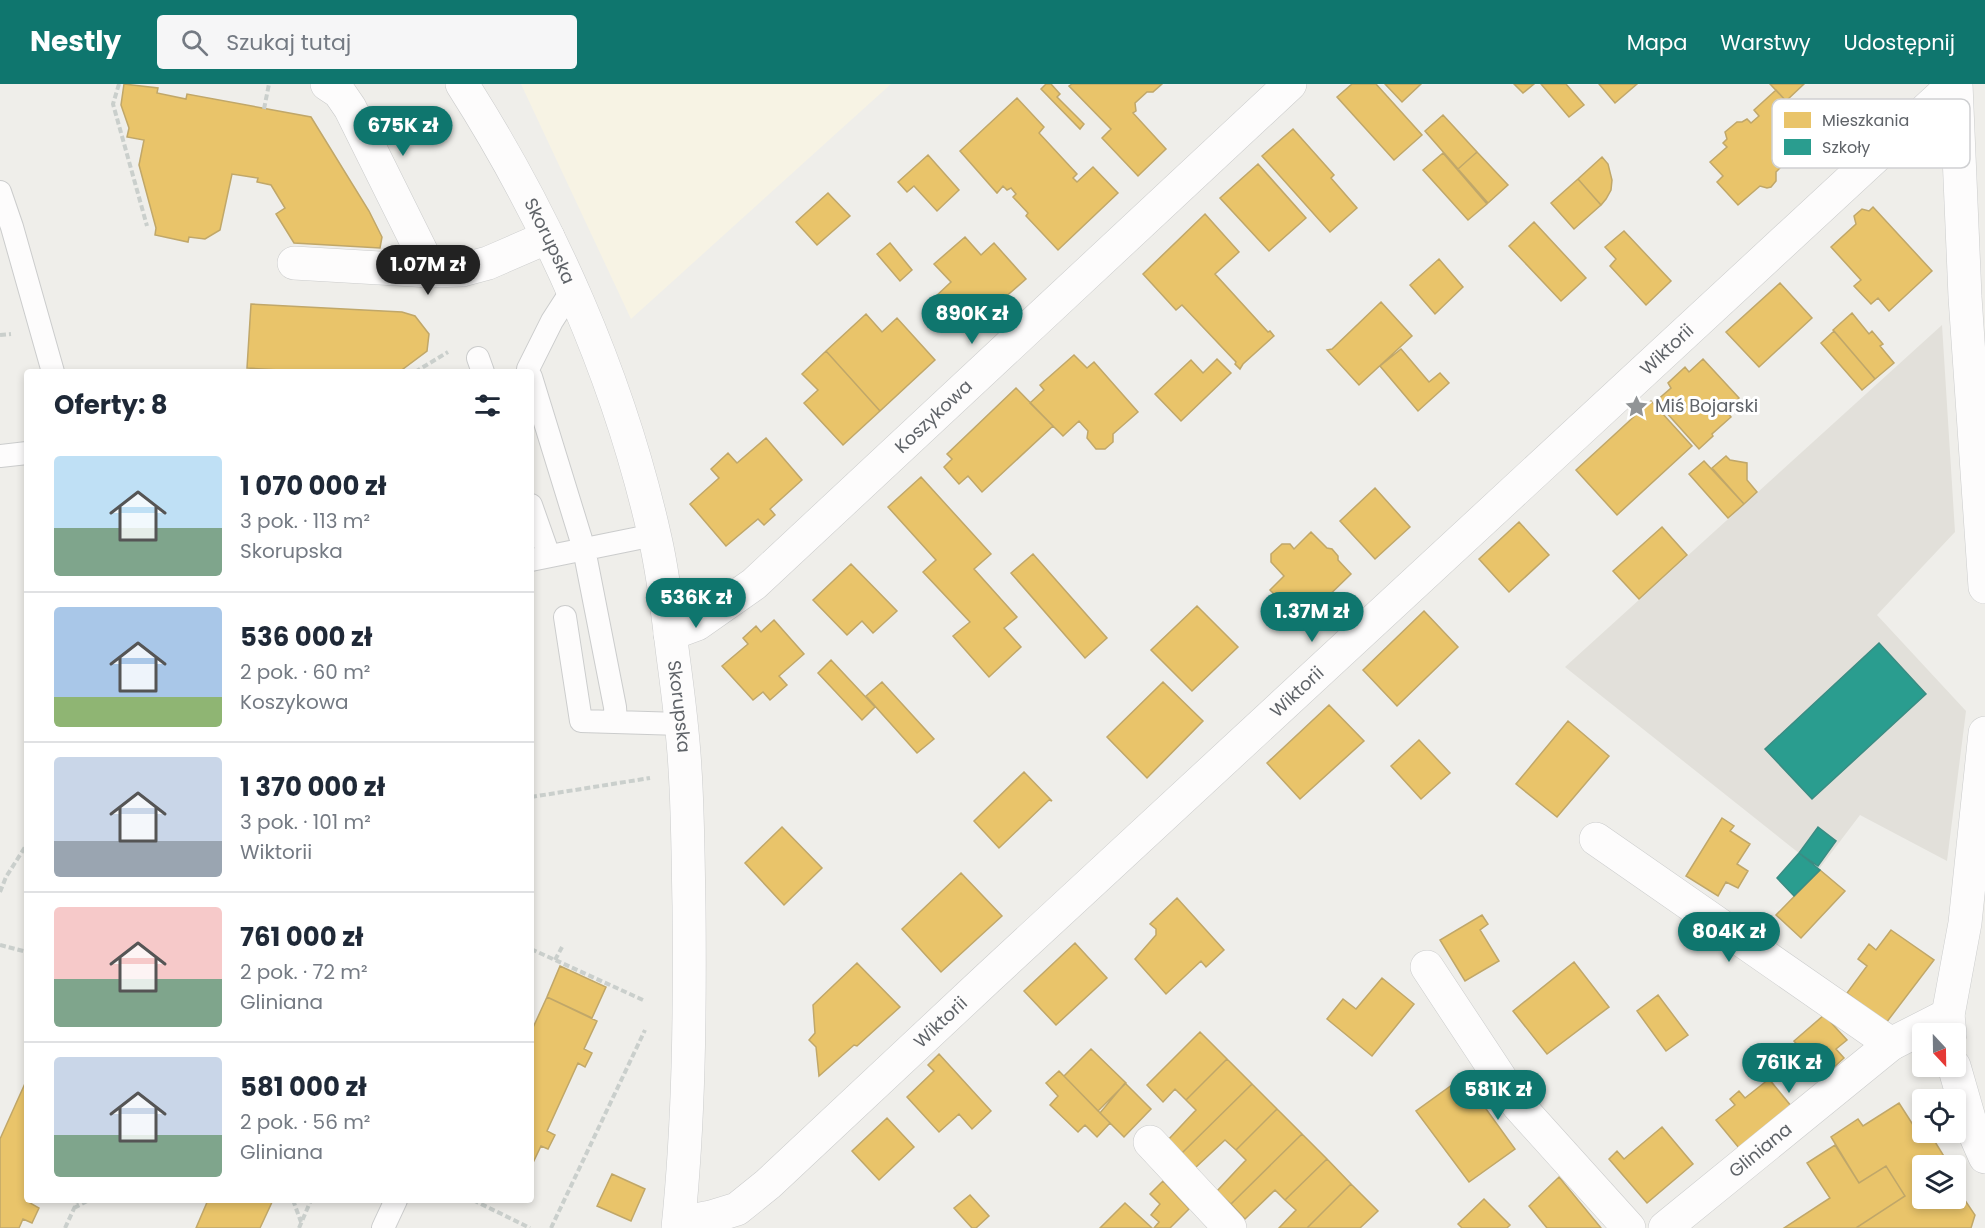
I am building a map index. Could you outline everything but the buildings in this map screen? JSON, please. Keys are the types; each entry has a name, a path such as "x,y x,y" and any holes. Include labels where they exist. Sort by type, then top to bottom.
{"street":[{"path":"327,84 339,92 350,108 431,271"},
{"name":"Skorupska","path":"462,84 511,165 548,237 607,375 633,456 654,535 668,608 681,724 688,826 690,1018 678,1225"},
{"name":"Koszykowa","path":"670,634 697,624 754,584 1290,84"},
{"path":"1955,84 1956,99"},
{"name":"Wiktorii","path":"1939,99 1955,84"},
{"name":"Wiktorii","path":"678,1225 737,1209 768,1184 1031,937 1864,168"},
{"path":"1963,168 1975,287 1985,587"},
{"path":"294,263 431,271 462,270 488,263 548,237"},
{"path":"1949,1023 1965,923 1985,733"},
{"path":"1596,839 1891,1044"},
{"path":"1427,967 1518,1105 1629,1228"},
{"name":"Gliniana","path":"1665,1228 1891,1044 1912,1037"},
{"path":"1957,1077 1971,1125 1985,1157"},
{"path":"1150,1142 1230,1228"}],"lane":[{"path":"0,192 52,369"},
{"path":"528,369 552,321 572,290"},
{"path":"534,387 584,549 615,715"},
{"path":"0,456 24,453"},
{"path":"534,523 540,558 654,535"},
{"path":"566,617 581,721 615,715 681,724"},
{"path":"383,1228 395,1203"}],"path":[{"path":"119,84 113,104 147,226"},
{"path":"264,109 269,84"},
{"path":"534,797 656,777"},
{"path":"0,892 6,877 24,849"},
{"path":"0,945 24,951"},
{"path":"555,960 562,947"},
{"path":"534,950 643,999"},
{"path":"551,1228 645,1030"},
{"path":"65,1228 76,1203"},
{"path":"74,1208 83,1203"},
{"path":"294,1203 301,1222"},
{"path":"298,1228 310,1203"},
{"path":"479,1203 530,1228"}],"shaded area":[{"path":"521,84 891,84 631,319"},
{"path":"1942,325 1955,532 1877,615 1966,711 1947,861 1860,815 1819,869 1565,667"}],"place":[{"name":"Miś Bojarski","path":"1637,406"}]}
